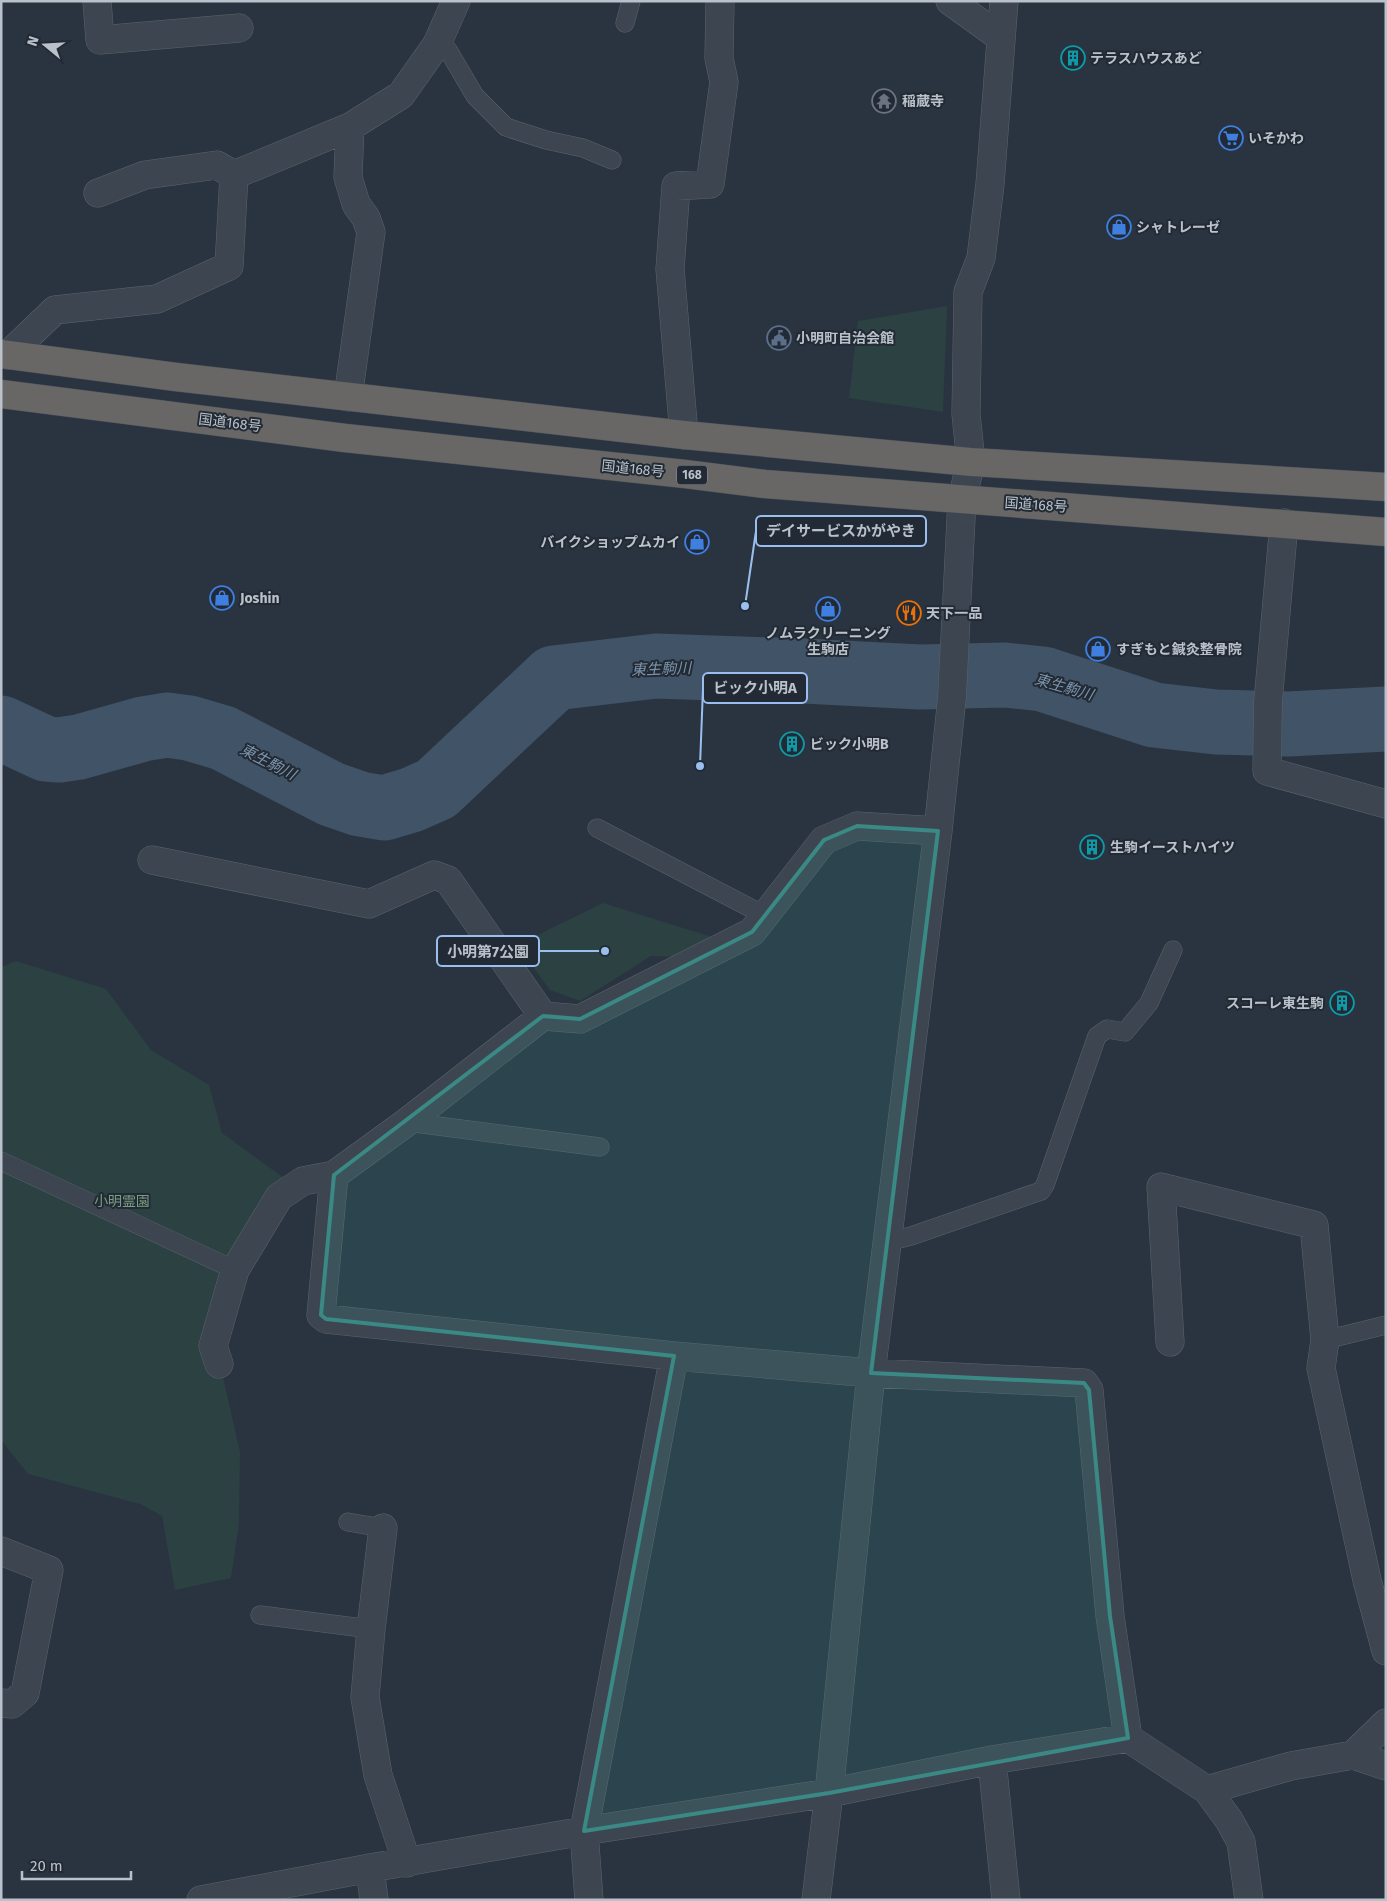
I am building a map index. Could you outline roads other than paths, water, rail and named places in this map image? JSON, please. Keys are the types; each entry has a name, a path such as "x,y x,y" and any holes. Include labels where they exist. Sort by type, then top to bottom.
{"highway":[{"path":"5,354 176,377 684,435 971,462 1386,487"},
{"name":"国道168号","path":"1,394 345,438 765,484 1386,532"}],"street":[{"path":"97,1 100,40 239,28"},
{"path":"234,175 350,127 401,95 437,44 456,1"},
{"path":"684,435 670,270 676,186 710,184 724,82 719,58 720,1"},
{"path":"950,1 1000,37"},
{"path":"816,1900 829,1793 871,1373 938,831 952,697 962,500 971,462 966,414 968,292 981,258 990,184 1004,1"},
{"path":"348,397 371,232 366,218 356,204 348,177 350,127"},
{"path":"98,193 145,175 217,165 234,175"},
{"path":"5,354 55,310 157,299 228,266 234,175"},
{"path":"1284,523 1268,702 1268,771 1386,804"},
{"path":"219,1364 213,1346 235,1270 279,1197 303,1181 334,1175 407,1122 543,1016 580,1019 752,932 824,840 857,826 938,831"},
{"path":"152,860 369,904 434,875 448,880 543,1016"},
{"path":"334,1175 321,1315 326,1319 674,1356 871,1373 1084,1383 1088,1390 1110,1616 1128,1738"},
{"path":"1170,1342 1161,1187 1314,1225 1325,1340 1321,1368 1368,1580 1386,1650"},
{"path":"588,1900 584,1831 674,1356"},
{"path":"383,1528 365,1697 378,1775 408,1863"},
{"path":"1,1551 49,1570 25,1693 12,1704 1,1703"},
{"path":"1353,1755 1386,1723"},
{"path":"201,1900 370,1868 408,1863 584,1831 829,1793 992,1760 1128,1738 1207,1790 1229,1820 1241,1842 1249,1900"},
{"path":"1207,1790 1291,1766 1353,1755 1386,1766"},
{"path":"992,1760 1006,1900"},
{"path":"370,1868 374,1900"}],"lane":[{"path":"626,23 631,1"},
{"path":"437,44 448,50 475,96 506,127 546,140 583,148 612,160"},
{"path":"596,828 766,916"},
{"path":"887,1242 911,1236 1041,1192 1046,1185 1097,1036 1107,1029 1125,1032 1149,1003 1173,950"},
{"path":"407,1122 600,1147"},
{"path":"1,1161 235,1270"},
{"path":"1325,1340 1386,1325"},
{"path":"348,1522 383,1528"},
{"path":"260,1615 371,1629"}],"waterway":[{"name":"東生駒川","path":"1,728 46,749 59,750 79,747 143,729 167,725 189,728 223,738 331,794 360,804 384,808 411,800 436,789 554,678 656,666 920,677 1005,675 1043,679 1154,715 1216,722 1288,724 1386,719"}],"place":[{"name":"テラスハウスあど","path":"1073,58"},
{"name":"稲蔵寺","path":"884,101"},
{"name":"いそかわ","path":"1231,138"},
{"name":"シャトレーゼ","path":"1119,227"},
{"name":"小明町自治会館","path":"779,338"},
{"name":"バイクショップムカイ","path":"697,542"},
{"name":"Joshin","path":"222,598"},
{"name":"デイサービスかがやき","path":"745,606"},
{"name":"ノムラクリーニング 生駒店","path":"828,609"},
{"name":"天下一品","path":"909,613"},
{"name":"すぎもと鍼灸整骨院","path":"1098,649"},
{"name":"ビック小明B","path":"792,744"},
{"name":"ビック小明A","path":"700,766"},
{"name":"生駒イーストハイツ","path":"1092,847"},
{"name":"小明第7公園","path":"605,951"},
{"name":"スコーレ東生駒","path":"1342,1003"}],"park label":[{"name":"小明霊園","path":"122,1201"}]}
